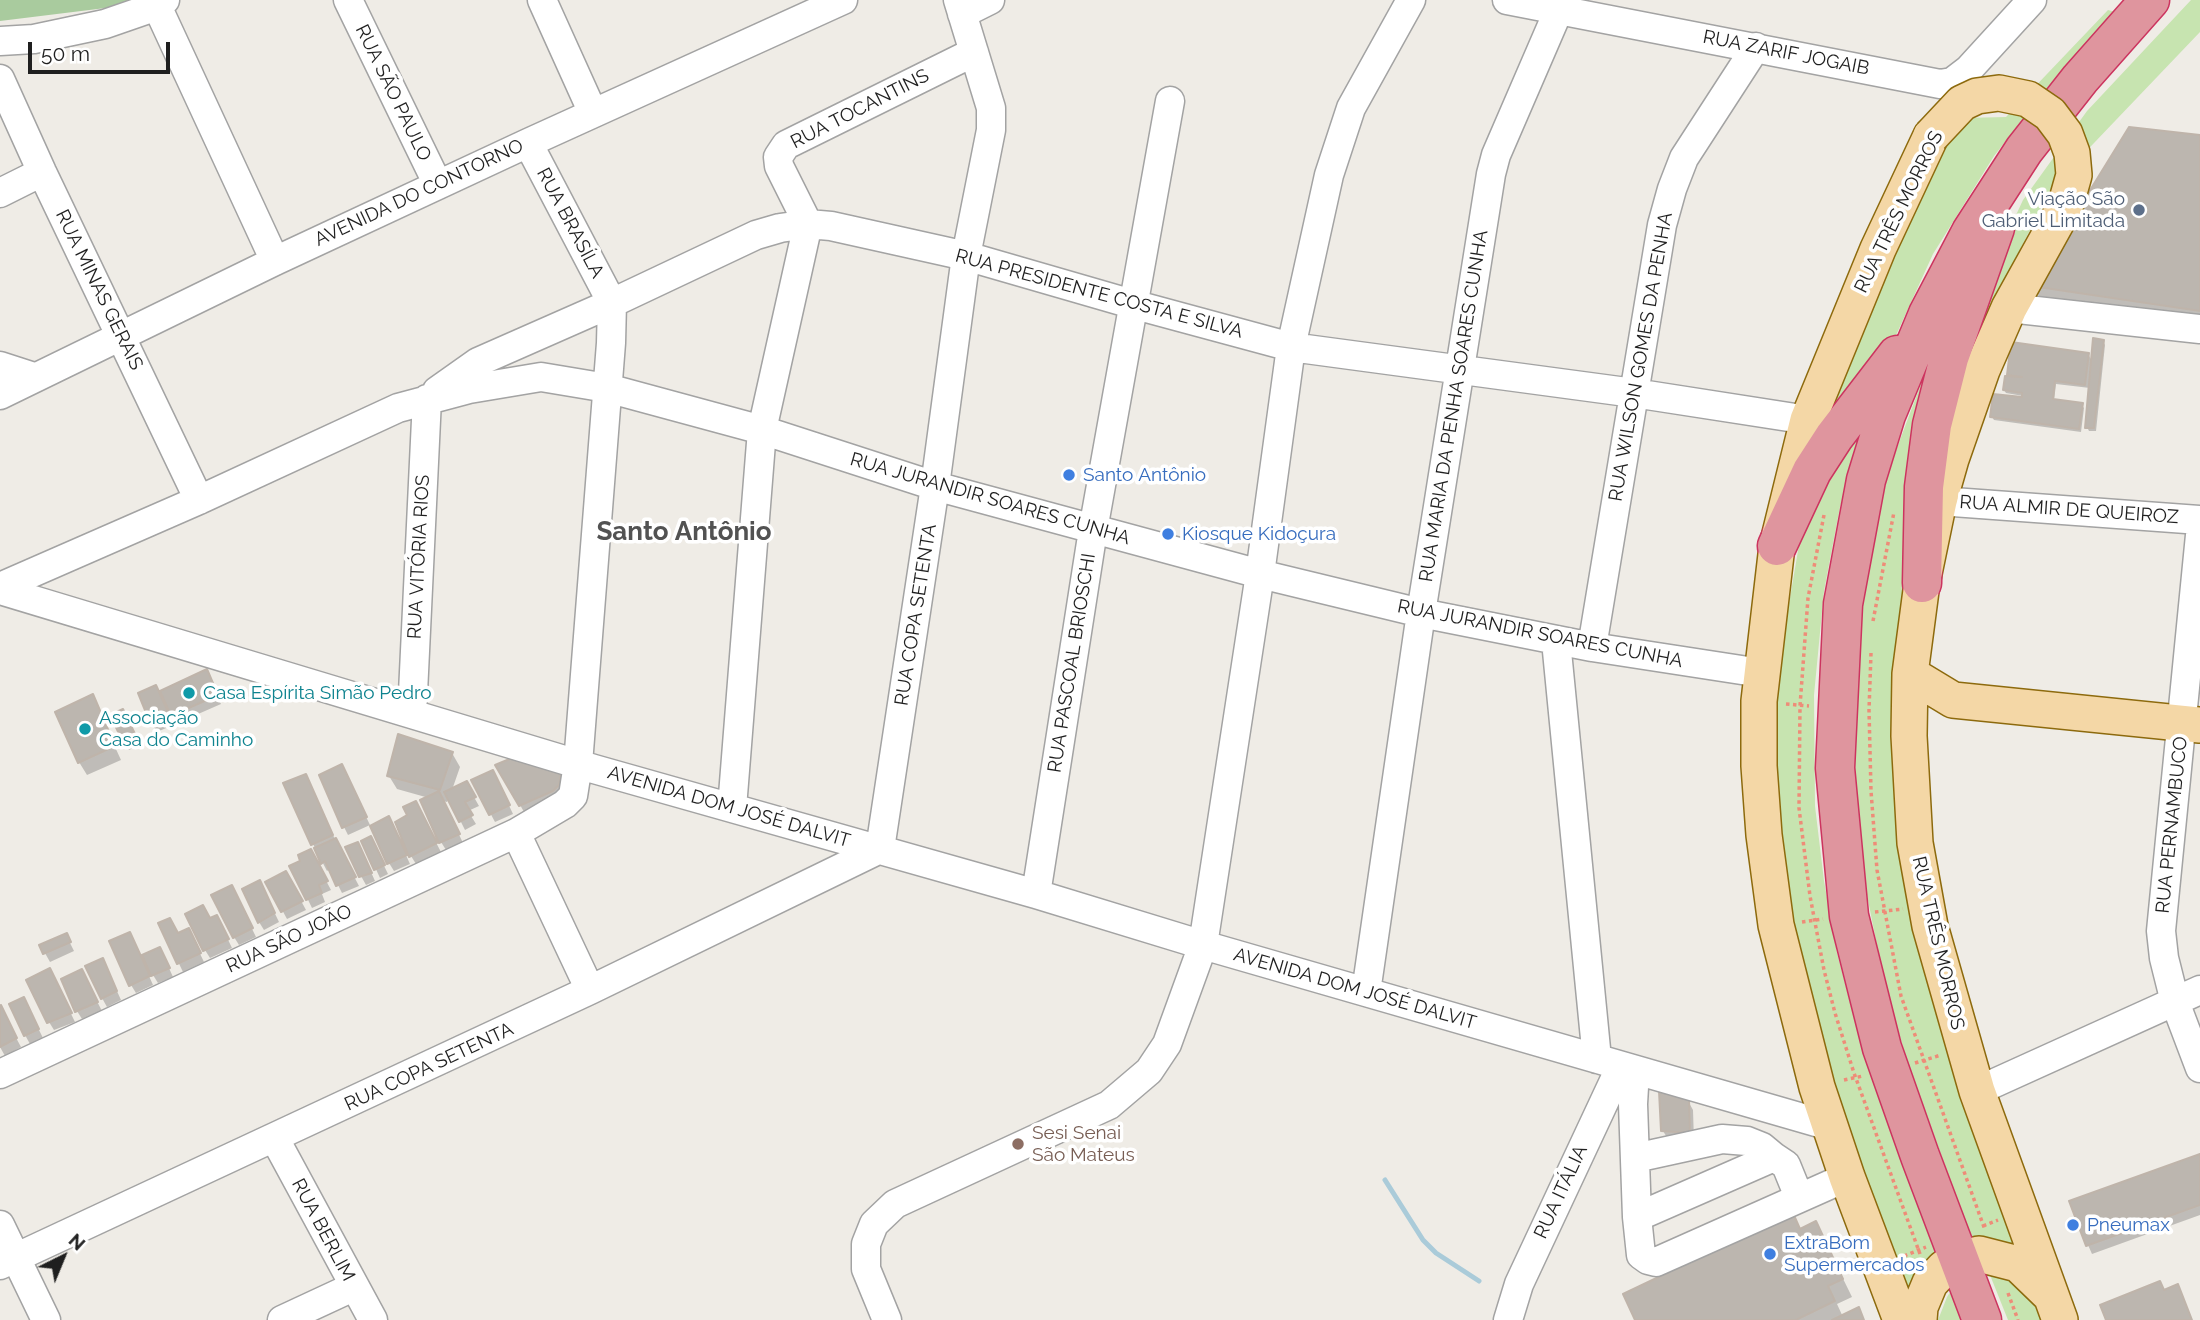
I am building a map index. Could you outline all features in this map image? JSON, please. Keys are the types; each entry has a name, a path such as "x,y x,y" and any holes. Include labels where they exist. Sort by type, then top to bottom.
{"highway":[{"path":"1982,1320 1882,1048 1848,902 1835,768 1843,604 1866,480 1886,415 1928,314 1971,232 2024,150 2080,79 2150,0"},
{"path":"1922,583 1924,487 1932,425 1949,358 2024,150"},
{"path":"1777,546 1812,471 1834,437 1928,314"}],"main road":[{"name":"RUA TRÊS MORROS","path":"1902,1320 1847,1177 1817,1087 1776,925 1764,835 1759,766 1762,673 1777,546 1808,420 1878,248 1931,136 1962,103 1977,96 1998,93 2028,99 2050,114 2065,134 2072,153 2074,175 2065,207 2009,308 1978,382 1951,459 1939,501 1922,583 1910,674 1909,736 1915,843 1926,906 1977,1091 2055,1308"},
{"path":"1910,674 1953,700 2191,724"},
{"path":"1909,736 1953,700"},
{"path":"1919,1320 1920,1307 1930,1283 1944,1268 1959,1259 1979,1254 2018,1264 2055,1308"}],"street":[{"name":"RUA SÃO PAULO","path":"348,0 438,185"},
{"path":"542,0 593,113"},
{"name":"AVENIDA DO CONTORNO","path":"0,395 275,261 843,0"},
{"path":"960,7 990,0"},
{"path":"887,1320 866,1269 866,1244 874,1224 895,1204 1109,1105 1149,1071 1167,1044 1203,945 1260,574 1291,346 1329,175 1351,108 1411,0"},
{"name":"RUA ZARIF JOGAIB","path":"1507,0 1561,5 1940,84 1952,82 1969,69 2032,0"},
{"path":"0,41 34,39 105,24 161,3 275,261"},
{"name":"RUA MARIA DA PENHA SOARES CUNHA","path":"1366,992 1421,613 1494,164 1561,5"},
{"name":"RUA COPA SETENTA","path":"880,849 967,256 991,130 991,108 960,7"},
{"name":"RUA WILSON GOMES DA PENHA","path":"1592,647 1662,225 1684,158 1756,47"},
{"name":"RUA TOCANTINS","path":"808,224 779,166 778,157 786,145 974,52"},
{"name":"RUA MINAS GERAIS","path":"0,79 199,500"},
{"name":"RUA PASCOAL BRIOSCHI","path":"1036,894 1093,530 1170,101"},
{"name":"RUA BRASÍLA","path":"528,143 612,303"},
{"path":"0,193 42,172"},
{"path":"732,808 762,430 808,224"},
{"name":"RUA PRESIDENTE COSTA E SILVA","path":"427,399 478,362 756,235 808,224 831,226 967,256 1291,346 1808,420"},
{"path":"578,765 612,303"},
{"path":"2009,308 2200,329"},
{"path":"0,366 34,377"},
{"name":"RUA JURANDIR SOARES CUNHA","path":"427,399 507,381 541,377 607,388 762,430 935,486 1260,574 1421,613 1556,641 1762,673"},
{"path":"0,588 398,408 427,399"},
{"name":"RUA VITÓRIA RIOS","path":"412,714 427,399"},
{"name":"RUA ALMIR DE QUEIROZ","path":"1939,501 2200,520"},
{"name":"RUA PERNAMBUCO","path":"2200,535 2191,724 2161,931 2164,958 2187,996 2200,1068"},
{"name":"AVENIDA DOM JOSÉ DALVIT","path":"0,588 578,765 880,849 1830,1126"},
{"path":"1556,641 1618,1065 1635,1158 1637,1217 1642,1255 1656,1262 1847,1177"},
{"name":"AVENIDA DOM JOSÉ DALVIT","path":"573,796 578,765"},
{"name":"RUA SÃO JOÃO","path":"0,1074 516,833 565,804 573,796"},
{"path":"516,833 590,990"},
{"name":"AVENIDA DOM JOSÉ DALVIT","path":"854,862 880,849"},
{"name":"RUA COPA SETENTA","path":"8,1261 275,1139 854,862"},
{"path":"1977,1091 2187,996"},
{"name":"RUA ITÁLIA","path":"1508,1320 1518,1284 1618,1065"},
{"name":"RUA BERLIM","path":"275,1139 373,1320"},
{"path":"1635,1158 1722,1139 1747,1141 1762,1147 1786,1166 1800,1197"},
{"path":"1637,1217 1774,1157"},
{"path":"0,1225 8,1261 46,1320"},
{"path":"282,1320 354,1287"}],"green space":[{"path":"0,0 147,0 138,4 0,21"},
{"path":"2191,0 2200,0 2200,32 2052,187 2005,279 1935,447 1981,290 2023,200 2087,111"},
{"path":"2108,10 2115,12 2049,86 1994,156 1933,254 1892,344 1812,450 1925,168 1964,118 2006,117"},
{"path":"1943,325 1896,710 2025,1258 1974,1242 1971,1237 1907,1061 1884,981 1866,890 1855,811 1856,656 1867,575 1888,472"},
{"path":"1869,403 1840,507 1824,591 1814,695 1815,806 1824,881 1837,953 1858,1033 1936,1255 1906,1299 1836,1103 1783,891 1772,723 1778,669 1802,527"},
{"path":"1988,1270 2021,1280 2043,1320 2008,1320"},
{"path":"1954,1286 1967,1320 1938,1320 1947,1297"}],"building":[{"name":"Viação São Gabriel Limitada","path":"2129,127 2200,135 2200,311 2031,286"},
{"path":"2093,338 2104,340 2094,428 2085,428"},
{"path":"2011,342 2089,353 2085,385 2055,381 2053,399 2083,403 2079,429 1990,417 1993,394 2022,397 2022,393 2003,390 2005,376 2022,377 2007,375"},
{"name":"Casa Espírita Simão Pedro","path":"207,669 218,695 171,716 160,691"},
{"path":"156,685 170,716 151,725 138,693"},
{"name":"Associação Casa do Caminho","path":"93,694 115,746 78,763 55,712"},
{"path":"123,709 136,736 123,742 110,715"},
{"path":"398,734 453,752 440,790 387,776"},
{"path":"512,758 561,774 559,785 553,791 519,806 495,765"},
{"path":"342,764 367,817 342,828 319,775"},
{"path":"493,770 510,805 489,815 471,780"},
{"path":"306,774 333,835 311,845 283,783"},
{"path":"467,781 476,797 465,802 473,815 459,822 444,792"},
{"path":"439,791 460,834 439,843 420,800"},
{"path":"416,801 437,843 409,857 395,822 407,815 403,807"},
{"path":"389,816 407,855 387,864 370,826"},
{"path":"371,836 385,865 374,870 361,841"},
{"path":"336,838 356,877 336,886 325,861 321,864 314,848"},
{"path":"358,842 372,873 359,877 345,847"},
{"path":"311,849 328,881 319,885 322,893 306,900 289,866 300,861 298,855"},
{"path":"286,871 303,901 281,912 265,882"},
{"path":"260,880 275,913 258,923 242,889"},
{"path":"232,885 253,928 233,938 211,895"},
{"path":"203,905 210,918 217,915 229,939 203,951 185,914"},
{"path":"170,918 178,933 189,928 201,953 177,964 158,923"},
{"path":"130,932 150,976 129,986 109,941"},
{"path":"67,933 71,942 43,954 39,945"},
{"path":"160,947 170,968 151,976 142,955"},
{"path":"103,958 117,991 101,999 85,966"},
{"path":"50,968 72,1013 47,1023 26,980"},
{"path":"82,969 98,1002 75,1012 61,979"},
{"path":"24,997 39,1029 24,1036 9,1004"},
{"path":"0,1006 17,1038 0,1047"},
{"path":"1659,1091 1689,1099 1690,1133 1661,1131"},
{"path":"2200,1154 2200,1205 2086,1246 2069,1201"},
{"name":"ExtraBom Supermercados","path":"1793,1213 1800,1229 1816,1221 1843,1279 1828,1286 1835,1301 1796,1320 1635,1320 1623,1294"},
{"path":"2160,1281 2164,1290 2178,1284 2192,1320 2106,1320 2100,1305"},
{"path":"1859,1307 1864,1320 1832,1320"}],"waterway":[{"path":"1385,1180 1423,1240 1436,1253 1479,1281"}],"place":[{"name":"Viação São Gabriel Limitada","path":"2139,210"},
{"name":"Santo Antônio","path":"1069,475"},
{"name":"Kiosque Kidoçura","path":"1168,534"},
{"name":"Casa Espírita Simão Pedro","path":"189,693"},
{"name":"Associação Casa do Caminho","path":"85,729"},
{"name":"Sesi Senai São Mateus","path":"1018,1144"},
{"name":"Pneumax","path":"2073,1225"},
{"name":"ExtraBom Supermercados","path":"1770,1254"}],"district":[{"name":"Santo Antônio","path":"684,532"}]}
